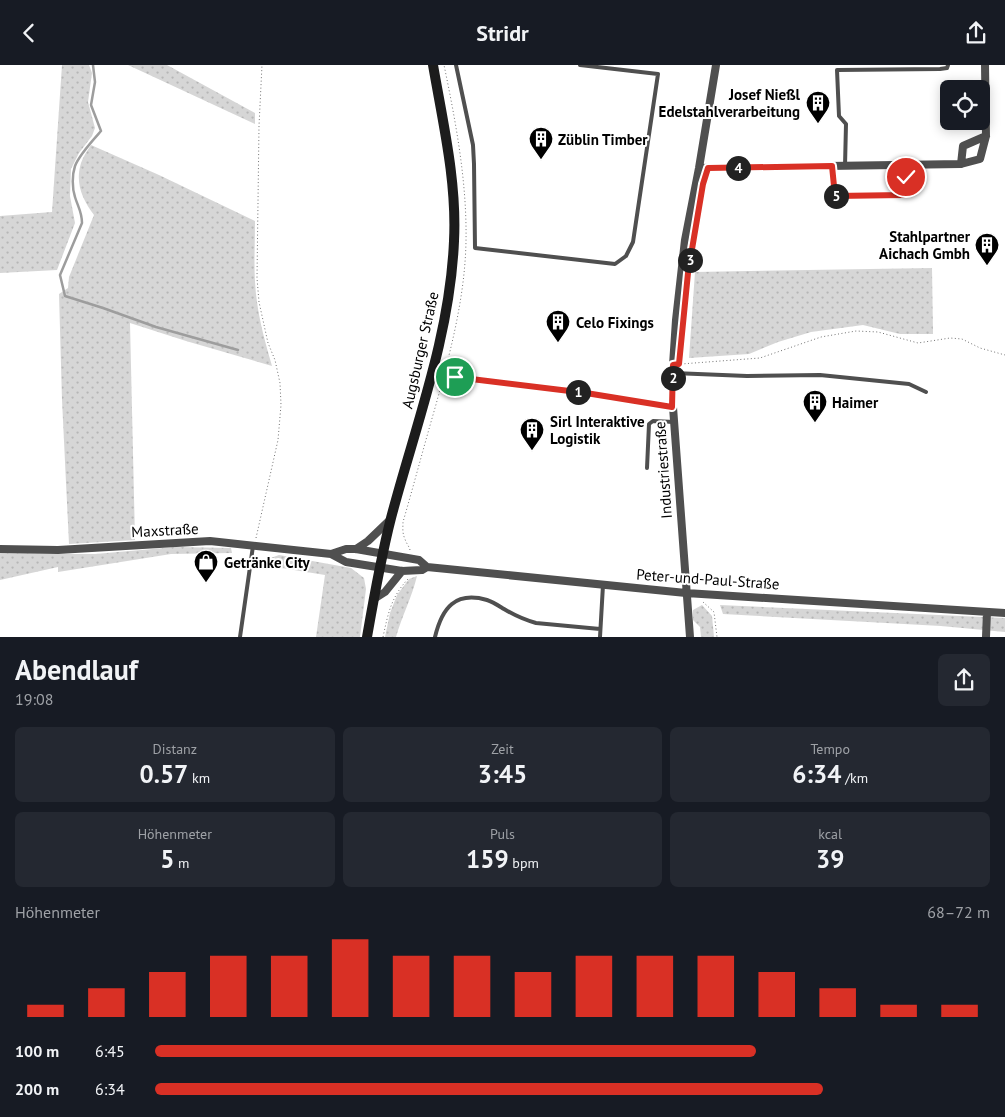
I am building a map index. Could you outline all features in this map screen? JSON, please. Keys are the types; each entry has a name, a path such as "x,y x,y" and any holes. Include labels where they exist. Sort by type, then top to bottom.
{"main road":[{"name":"Augsburger Straße","path":"368,637 382,553 442,335 451,274 454,241 454,202 449,154 432,65"}],"street":[{"name":"Industriestraße","path":"690,637 690,593 672,407 673,369 676,319 685,240 716,65"},
{"path":"699,168 961,164 980,159 986,136 985,65"},
{"path":"961,164 963,146 986,136"},
{"name":"Maxstraße","path":"356,549 368,541 391,519"},
{"name":"Maxstraße","path":"0,549 58,550 210,541 331,554 346,562 380,567"},
{"name":"Maxstraße","path":"331,554 346,549 382,553"},
{"name":"Peter-und-Paul-Straße","path":"382,553 419,560 427,567 603,585 690,593 1005,613"},
{"name":"Peter-und-Paul-Straße","path":"380,567 405,571 422,570 427,567"},
{"path":"374,599 385,592 405,571"},
{"path":"986,637 987,611"}],"lane":[{"path":"456,65 474,154 475,248 615,264 626,256 633,242 658,75 580,65"},
{"path":"845,166 846,124 839,116 837,70 940,69 947,68 948,65"},
{"path":"832,166 835,196 903,195 906,177 904,165"},
{"path":"673,369 747,376 820,375 909,384 926,392"},
{"path":"455,377 586,393 672,407"},
{"path":"647,468 649,423 653,421 674,422"},
{"path":"240,637 254,546"},
{"path":"600,637 603,585"},
{"path":"435,637 443,613 451,605 466,597 487,600 527,621 600,629"}],"path":[{"path":"254,546 278,440 281,405 280,383 268,343 259,302 257,278 259,126 262,65"},
{"path":"673,369 760,358 821,337 856,331 878,332 918,343 950,338 962,339 980,348 1005,355"},
{"path":"383,637 395,595 408,578 405,571"},
{"path":"690,593 714,612 716,637"}],"shaded area":[{"path":"62,65 89,65 92,73 88,102 95,128 71,169 70,196 75,223 57,270 0,273 0,216 52,212"},
{"path":"128,65 167,65 255,113 255,124"},
{"path":"91,145 255,221 254,261 258,310 272,366 130,323 135,540 69,544 59,294 68,288 69,277 94,215 83,197 79,184 79,170 85,154"},
{"path":"932,268 933,334 900,334 863,325 811,332 778,342 749,354 689,358 695,272"},
{"path":"176,547 231,548 232,553 171,554 58,572 58,567 0,580 0,552 95,554"},
{"path":"279,555 351,568 364,578 366,589 360,637 316,637 325,575 263,565 268,559"},
{"path":"417,576 396,637 385,637 390,613 397,595 409,579"},
{"path":"702,605 712,616 714,637 701,637 700,627 693,620 693,610"},
{"path":"720,605 1005,618 1005,632 941,626 723,614"}],"waterway":[{"path":"93,65 95,82 91,105 101,131 83,152 74,170 73,190 81,213 82,223 60,275 65,296 156,327 238,350"}],"place":[{"name":"Josef Nießl Edelstahlverarbeitung","path":"818,124"},
{"name":"Züblin Timber","path":"541,160"},
{"name":"Stahlpartner Aichach Gmbh","path":"987,266"},
{"name":"Celo Fixings","path":"558,343"},
{"name":"Haimer","path":"815,423"},
{"name":"Sirl Interaktive Logistik","path":"532,451"},
{"name":"Getränke City","path":"206,583"}],"route":[{"path":"455,377 586,393 672,407 673,365 679,364 688,273 703,184 708,168 832,166 835,196 903,195 906,177"}]}
